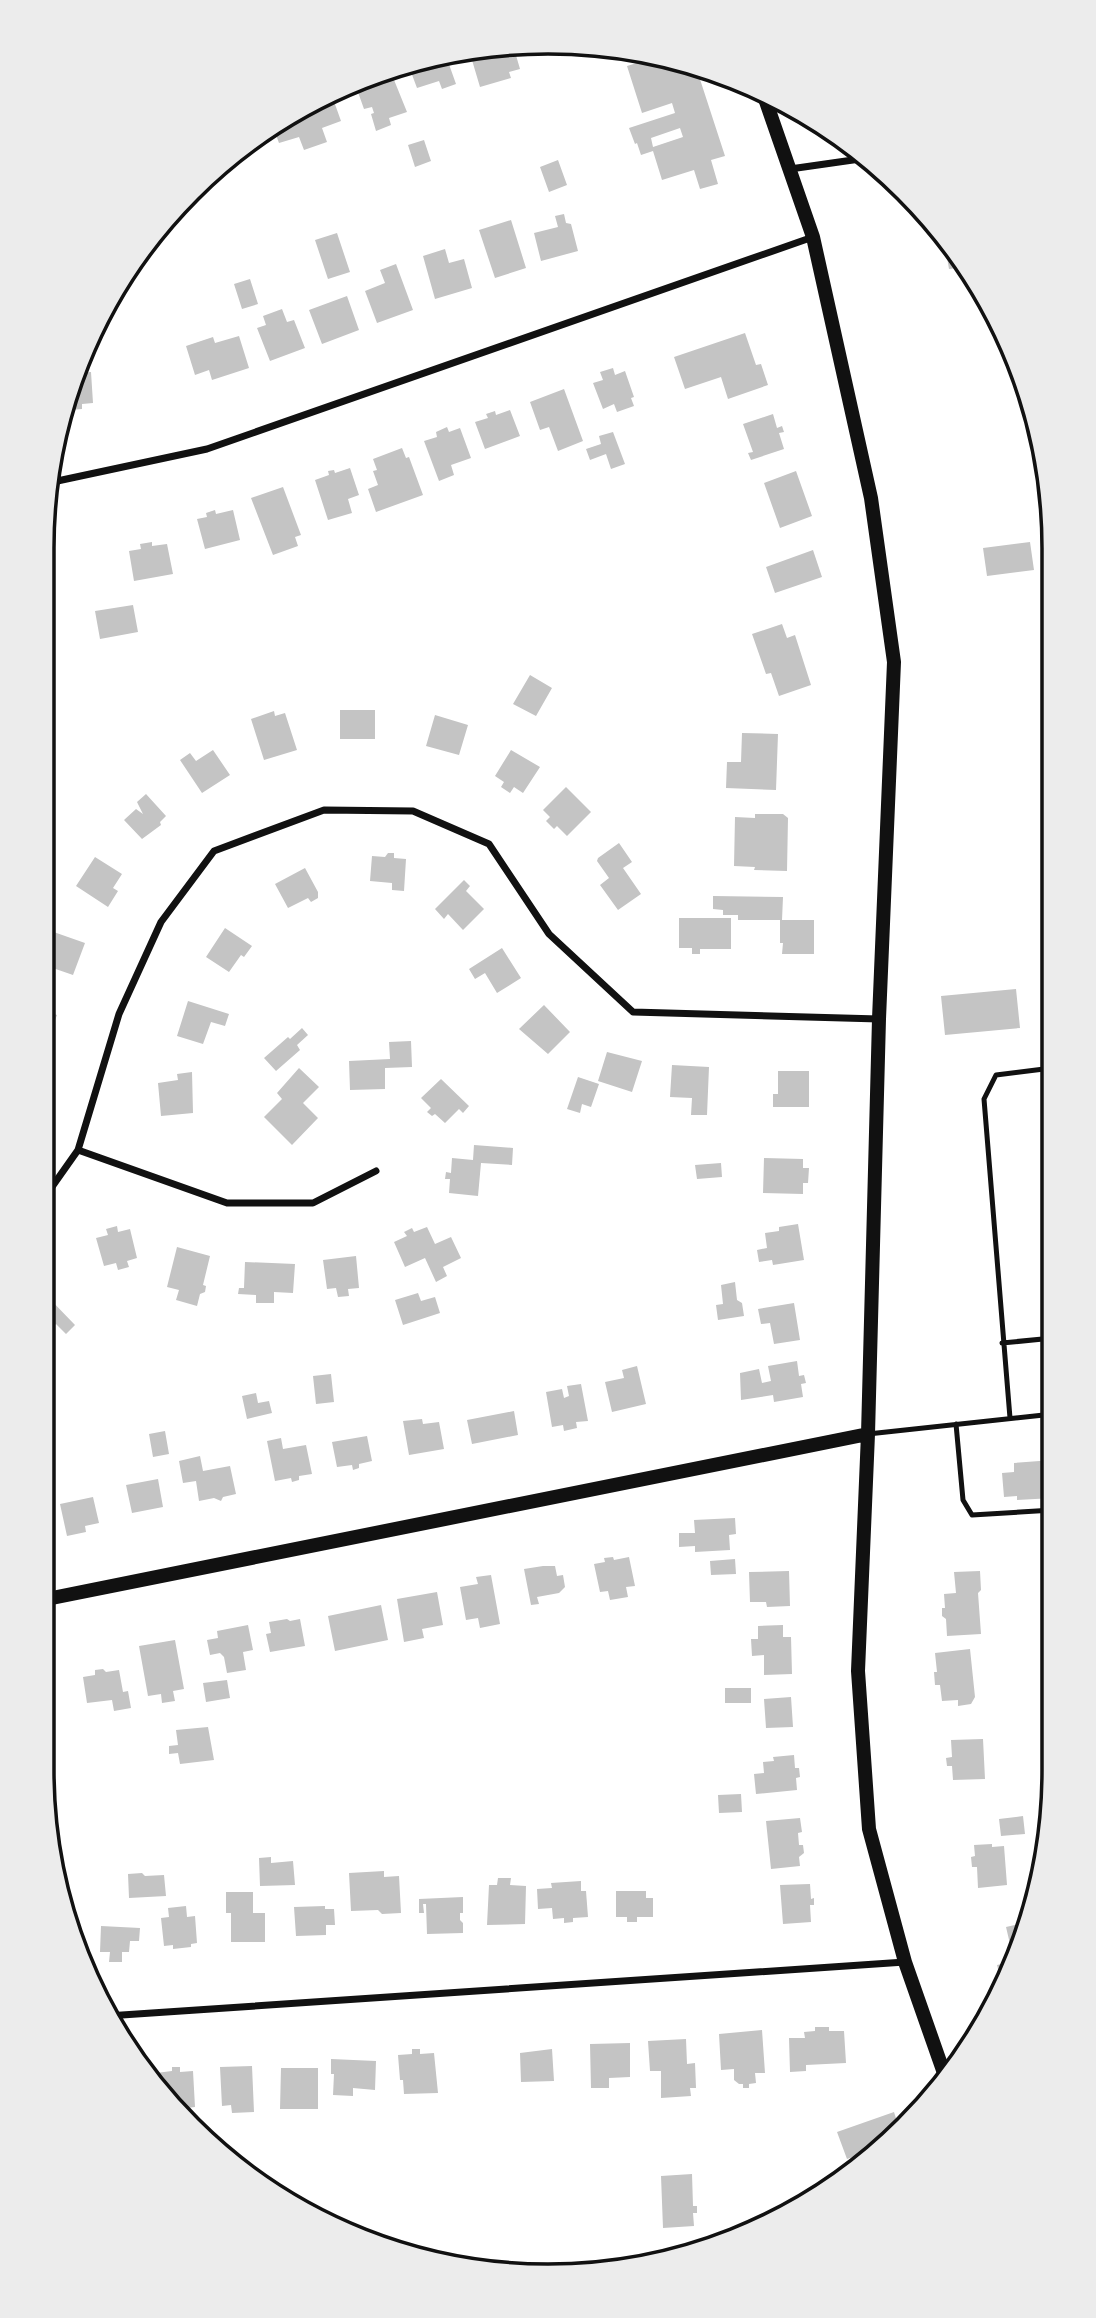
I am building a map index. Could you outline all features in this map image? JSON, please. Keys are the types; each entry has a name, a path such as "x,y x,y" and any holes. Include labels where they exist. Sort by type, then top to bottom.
{"main road":[{"path":"768,106 813,237 871,498 894,662 879,1019 869,1434 858,1671 869,1829 905,1962 942,2068"},
{"path":"54,1598 869,1434"}],"street":[{"path":"790,169 854,160"},
{"path":"59,480 207,449 813,237"},
{"path":"54,1184 78,1150 119,1014 161,922 214,851 324,810 413,811 489,844 550,934 633,1012 879,1019"},
{"path":"78,1150 227,1203 313,1203 376,1171"},
{"path":"119,2015 905,1962"}],"lane":[{"path":"1010,1418 984,1099 996,1075 1042,1069"},
{"path":"1002,1343 1042,1339"},
{"path":"869,1434 1042,1415"},
{"path":"956,1424 963,1500 972,1515 1042,1511"}],"building":[{"path":"516,55 520,69 509,72 511,78 480,87 472,60"},
{"path":"638,63 700,78 725,156 711,160 718,184 700,189 694,170 662,180 653,151 641,155 629,128 675,113 672,103 642,113 627,66","holes":["680,128 683,137 653,147 651,138"]},
{"path":"449,65 456,84 442,89 439,81 417,88 412,73"},
{"path":"394,79 407,112 389,118 391,125 376,131 371,114 374,113 372,107 364,109 358,92"},
{"path":"335,103 341,121 322,128 327,142 304,150 299,137 279,143 276,136"},
{"path":"424,140 431,161 415,167 408,145"},
{"path":"558,160 567,185 549,192 540,167"},
{"path":"564,214 566,223 571,224 578,251 541,261 534,233 558,227 555,216"},
{"path":"511,220 526,268 495,278 479,230"},
{"path":"337,233 350,272 328,279 315,240"},
{"path":"445,249 449,263 464,259 472,288 435,299 423,256"},
{"path":"947,257 955,268 949,269"},
{"path":"396,264 413,310 377,323 365,291 385,283 380,270"},
{"path":"250,279 258,304 242,309 234,284"},
{"path":"347,296 359,330 322,344 309,310"},
{"path":"282,309 287,322 294,320 305,348 270,361 257,328 266,325 263,316"},
{"path":"745,333 756,365 761,364 768,385 728,399 721,377 685,389 674,357"},
{"path":"239,336 249,368 212,380 209,370 195,375 186,346 213,337 215,343"},
{"path":"613,368 615,375 625,371 634,397 631,398 634,406 617,412 614,404 603,409 593,383 603,380 600,372"},
{"path":"87,372 91,372 93,403 82,404 82,409 74,410 80,389"},
{"path":"564,389 583,441 558,451 549,427 540,430 530,402"},
{"path":"510,410 520,436 485,449 475,422 488,418 486,414 495,411 496,415"},
{"path":"773,414 777,428 782,426 784,432 779,433 784,449 751,460 748,453 753,452 743,424"},
{"path":"447,427 449,432 460,428 471,458 451,465 454,475 439,481 424,441 437,437 436,432"},
{"path":"613,432 625,464 611,469 606,454 590,460 586,449 601,444 599,436"},
{"path":"402,448 406,458 409,457 423,495 376,512 368,489 378,485 373,471 377,470 373,459"},
{"path":"350,468 359,495 348,499 352,513 328,520 315,480 329,475 328,471 334,470 335,473"},
{"path":"796,471 812,516 780,528 764,483"},
{"path":"283,487 301,535 295,537 298,546 273,555 251,498"},
{"path":"215,510 216,514 233,510 240,540 205,549 197,519 207,517 206,513"},
{"path":"152,542 152,546 167,544 173,574 134,581 129,551 141,549 140,544"},
{"path":"1030,542 1034,570 987,576 983,548"},
{"path":"813,550 822,577 775,593 766,567"},
{"path":"133,605 138,632 100,639 95,611"},
{"path":"782,624 787,638 795,635 811,685 779,696 771,673 766,674 752,634"},
{"path":"530,675 552,688 536,716 513,704"},
{"path":"340,710 375,710 375,739 340,739"},
{"path":"274,711 275,716 285,713 297,750 264,760 251,719"},
{"path":"435,715 468,725 459,755 426,746"},
{"path":"742,733 778,734 776,790 726,788 727,762 741,762"},
{"path":"213,750 230,775 202,793 180,760 190,753 196,761"},
{"path":"511,750 540,767 523,793 514,787 510,793 501,787 504,782 495,776"},
{"path":"566,787 591,812 567,836 557,826 554,829 546,821 550,817 543,810"},
{"path":"146,794 166,816 160,822 161,825 142,839 124,820 136,809 143,814 137,802"},
{"path":"755,814 783,814 788,818 787,871 754,870 755,867 734,866 735,817 755,818"},
{"path":"619,843 632,862 623,868 641,894 618,910 600,885 609,878 597,861"},
{"path":"388,853 394,853 394,858 406,859 404,891 392,890 392,883 370,881 372,856 385,857"},
{"path":"95,857 122,874 113,888 118,891 108,907 76,886"},
{"path":"305,868 318,892 318,898 311,902 308,898 288,908 275,884"},
{"path":"464,880 470,886 466,891 484,909 463,930 448,914 444,919 435,909"},
{"path":"713,896 783,897 782,920 814,920 814,954 782,954 780,920 738,920 738,915 723,915 723,910 713,909"},
{"path":"679,918 731,918 731,949 700,949 700,954 692,954 692,948 679,948"},
{"path":"225,928 252,946 244,957 241,955 229,972 206,957"},
{"path":"54,932 85,943 73,975 54,968"},
{"path":"502,948 521,978 497,993 485,973 475,979 469,969"},
{"path":"1016,989 1020,1028 945,1035 941,996"},
{"path":"188,1001 229,1014 225,1026 211,1022 203,1044 177,1036"},
{"path":"544,1005 570,1032 548,1054 519,1029"},
{"path":"302,1028 308,1035 297,1045 300,1050 276,1071 264,1058"},
{"path":"411,1041 412,1067 385,1068 385,1089 350,1090 349,1061 390,1059 389,1042"},
{"path":"607,1052 642,1061 632,1092 598,1081"},
{"path":"672,1065 709,1067 707,1115 691,1115 692,1098 670,1097"},
{"path":"299,1068 319,1087 303,1103 318,1118 292,1145 264,1117 282,1099 277,1093"},
{"path":"778,1071 809,1071 809,1107 773,1107 773,1094 778,1094"},
{"path":"192,1072 193,1113 161,1116 158,1083 178,1080 177,1074"},
{"path":"578,1077 599,1084 591,1107 582,1104 580,1113 567,1109"},
{"path":"441,1079 469,1106 463,1113 459,1109 445,1123 435,1114 432,1116 427,1112 431,1108 421,1098"},
{"path":"474,1145 513,1148 512,1165 481,1163 478,1196 449,1193 450,1179 445,1179 446,1172 451,1173 452,1158 473,1160"},
{"path":"764,1158 803,1159 803,1168 809,1168 808,1183 803,1183 803,1194 763,1193"},
{"path":"721,1163 722,1177 697,1179 695,1165"},
{"path":"798,1224 804,1260 773,1265 772,1260 759,1262 757,1250 767,1248 765,1233 779,1231 779,1227"},
{"path":"117,1226 118,1232 130,1229 137,1258 127,1261 129,1267 118,1270 116,1263 104,1266 96,1238 108,1235 106,1229"},
{"path":"427,1227 435,1244 451,1237 461,1258 443,1267 447,1276 436,1282 425,1258 405,1267 394,1242 407,1236 404,1232 412,1228 414,1232"},
{"path":"177,1247 210,1256 203,1285 206,1286 205,1292 200,1294 197,1306 176,1300 179,1290 167,1287"},
{"path":"356,1256 359,1288 348,1289 349,1296 338,1297 336,1288 327,1289 323,1260"},
{"path":"245,1262 295,1264 293,1293 274,1292 274,1303 256,1303 256,1295 238,1294 239,1288 244,1288"},
{"path":"735,1282 737,1300 742,1303 744,1316 718,1320 716,1305 723,1304 721,1285"},
{"path":"418,1293 421,1301 435,1297 440,1313 403,1325 395,1300"},
{"path":"54,1303 75,1325 66,1334 56,1324 54,1326"},
{"path":"794,1303 800,1340 774,1344 770,1323 761,1324 758,1309"},
{"path":"797,1361 799,1376 804,1375 806,1383 801,1384 803,1397 774,1402 773,1395 741,1400 740,1373 759,1369 762,1383 771,1381 768,1366"},
{"path":"637,1366 646,1404 612,1412 605,1382 624,1378 622,1370"},
{"path":"331,1374 334,1402 316,1404 313,1376"},
{"path":"581,1384 588,1421 576,1422 577,1428 564,1431 563,1425 552,1427 546,1392 562,1389 564,1398 569,1396 567,1386"},
{"path":"256,1393 258,1403 269,1401 272,1413 247,1419 242,1396"},
{"path":"514,1411 518,1435 472,1444 467,1420"},
{"path":"422,1419 423,1424 439,1422 444,1449 409,1455 403,1421"},
{"path":"165,1431 169,1454 153,1457 149,1434"},
{"path":"367,1436 372,1461 359,1464 359,1468 353,1470 352,1465 337,1467 332,1442"},
{"path":"281,1438 283,1449 306,1445 312,1474 299,1476 299,1480 292,1482 291,1478 275,1481 267,1441"},
{"path":"200,1456 203,1471 230,1466 236,1494 223,1497 221,1501 214,1498 199,1501 196,1481 183,1483 179,1461"},
{"path":"1042,1461 1042,1499 1017,1500 1017,1496 1004,1497 1002,1473 1014,1472 1014,1463"},
{"path":"158,1479 163,1507 132,1513 126,1485"},
{"path":"93,1497 99,1523 85,1526 86,1532 67,1536 60,1504"},
{"path":"735,1518 736,1534 729,1535 730,1550 695,1552 695,1546 679,1547 679,1533 695,1533 694,1520"},
{"path":"613,1557 614,1560 629,1557 635,1586 626,1587 628,1597 610,1600 608,1591 600,1592 594,1564 605,1562 604,1558"},
{"path":"735,1559 736,1574 711,1575 710,1561"},
{"path":"555,1566 557,1576 563,1575 565,1587 559,1593 537,1597 539,1604 531,1605 524,1569"},
{"path":"789,1571 790,1606 767,1607 766,1602 750,1602 749,1572"},
{"path":"980,1571 981,1590 978,1593 981,1634 947,1636 942,1608 945,1608 944,1594 956,1593 954,1572"},
{"path":"491,1575 500,1624 480,1628 478,1618 466,1620 460,1587 478,1584 476,1577"},
{"path":"437,1592 443,1625 422,1629 424,1638 404,1642 397,1599"},
{"path":"381,1605 388,1640 335,1651 328,1616"},
{"path":"300,1619 305,1646 270,1652 266,1634 271,1633 269,1622"},
{"path":"248,1625 253,1650 243,1652 246,1670 227,1673 224,1657 220,1653 210,1655 207,1640 218,1638 217,1631"},
{"path":"783,1625 783,1637 791,1637 792,1674 764,1675 764,1655 752,1656 751,1639 758,1639 758,1626"},
{"path":"175,1640 184,1689 173,1691 175,1701 162,1703 161,1694 148,1696 139,1646"},
{"path":"970,1649 975,1697 971,1704 958,1706 958,1700 942,1701 940,1685 935,1685 935,1653"},
{"path":"103,1669 106,1672 119,1670 123,1692 128,1691 131,1708 114,1711 112,1700 87,1703 83,1677 95,1675 95,1670"},
{"path":"227,1680 230,1698 206,1702 203,1683"},
{"path":"725,1688 751,1688 751,1703 725,1703"},
{"path":"791,1697 793,1727 766,1728 764,1699"},
{"path":"208,1727 214,1760 180,1764 178,1753 169,1754 169,1746 178,1745 176,1730"},
{"path":"983,1739 985,1779 953,1780 952,1766 947,1766 946,1758 952,1757 951,1740"},
{"path":"794,1755 795,1768 799,1768 800,1777 796,1778 797,1790 756,1794 754,1774 764,1773 763,1762 774,1761 773,1757"},
{"path":"741,1794 742,1812 719,1813 718,1795"},
{"path":"1023,1816 1025,1834 1001,1836 999,1819"},
{"path":"800,1818 802,1832 798,1833 799,1845 803,1845 804,1853 799,1857 800,1866 771,1869 766,1821"},
{"path":"992,1844 992,1847 1004,1846 1007,1885 978,1888 977,1867 972,1867 971,1857 975,1856 974,1845"},
{"path":"271,1857 271,1863 293,1861 295,1885 260,1886 259,1858"},
{"path":"384,1871 384,1877 399,1876 401,1913 351,1911 349,1873"},
{"path":"142,1873 145,1876 164,1875 166,1896 129,1898 128,1874"},
{"path":"498,1878 511,1878 510,1885 526,1886 525,1924 487,1925 489,1885 497,1885"},
{"path":"581,1881 581,1891 586,1891 588,1917 573,1918 573,1922 564,1923 564,1918 553,1919 552,1908 538,1909 537,1889 552,1888 551,1883"},
{"path":"810,1884 811,1899 814,1898 814,1905 810,1905 811,1922 783,1924 780,1885"},
{"path":"616,1891 646,1891 646,1898 653,1898 653,1917 637,1917 637,1922 627,1922 627,1917 616,1917"},
{"path":"226,1892 253,1892 253,1913 265,1913 265,1942 231,1942 231,1913 226,1913"},
{"path":"463,1897 460,1920 463,1923 463,1933 427,1934 426,1904 423,1904 424,1913 419,1913 419,1899"},
{"path":"186,1906 187,1917 195,1916 197,1943 191,1944 191,1947 173,1949 173,1945 164,1946 161,1918 169,1917 168,1908"},
{"path":"325,1906 325,1909 334,1909 335,1925 326,1925 326,1935 296,1936 294,1907"},
{"path":"1017,1924 1010,1944 1006,1927"},
{"path":"101,1926 140,1928 139,1941 130,1941 129,1952 122,1952 122,1962 109,1962 110,1952 100,1952"},
{"path":"815,2027 844,2031 846,2063 806,2065 806,2071 790,2072 789,2038 805,2038 804,2032 815,2031"},
{"path":"762,2030 765,2073 755,2073 756,2083 749,2084 749,2088 743,2088 743,2084 734,2080 734,2069 721,2070 719,2034"},
{"path":"686,2039 687,2064 695,2063 696,2088 690,2088 691,2096 661,2098 661,2071 650,2071 648,2041"},
{"path":"630,2043 630,2077 609,2078 609,2088 591,2088 590,2044"},
{"path":"412,2049 420,2049 420,2054 434,2053 438,2093 404,2094 398,2055 412,2054"},
{"path":"552,2049 554,2081 521,2082 520,2053"},
{"path":"331,2059 376,2061 375,2090 353,2088 353,2096 333,2095 334,2074 331,2074"},
{"path":"252,2066 254,2112 232,2113 231,2105 222,2106 220,2067"},
{"path":"172,2067 180,2067 180,2072 193,2071 195,2107 188,2108 158,2073 172,2071"},
{"path":"281,2068 318,2068 318,2109 280,2109"},
{"path":"894,2112 896,2120 856,2156 847,2159 837,2132"},
{"path":"692,2174 693,2206 697,2206 697,2213 693,2213 694,2226 663,2228 661,2176"}]}
